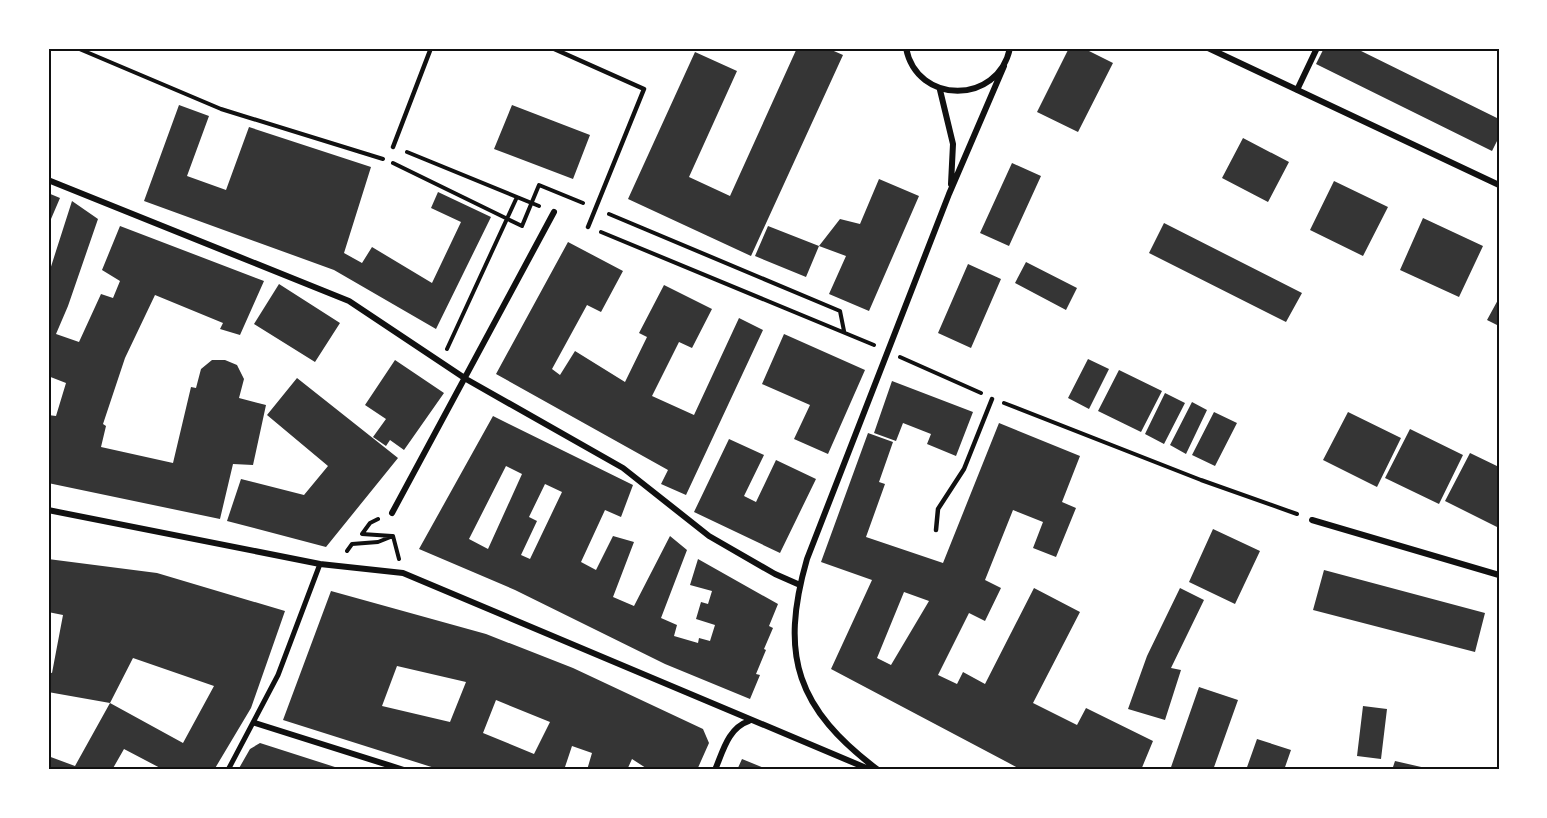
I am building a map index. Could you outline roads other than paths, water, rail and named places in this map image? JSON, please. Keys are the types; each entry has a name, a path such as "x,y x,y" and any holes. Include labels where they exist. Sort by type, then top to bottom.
{"street":[{"path":"906,48 912,67 924,81 940,90 958,93 976,90 992,80 1004,66"},
{"path":"878,770 826,724 806,690 799,670 794,633 800,585 807,559 949,194 1010,48"},
{"path":"1208,48 1499,185"},
{"path":"1297,90 1317,48"},
{"path":"940,90 953,144 954,162 949,194"},
{"path":"48,180 348,301 466,379 623,468 709,536 775,574 800,585"},
{"path":"392,513 554,212"},
{"path":"48,510 320,564 403,573 871,770"},
{"path":"1312,520 1499,575"},
{"path":"228,770 255,723 296,632 320,564"},
{"path":"715,770 730,734 739,724 750,721"},
{"path":"255,723 404,770"}],"lane":[{"path":"393,147 431,48"},
{"path":"552,48 644,89 588,227"},
{"path":"936,530 938,509 964,469 992,399"}]}
